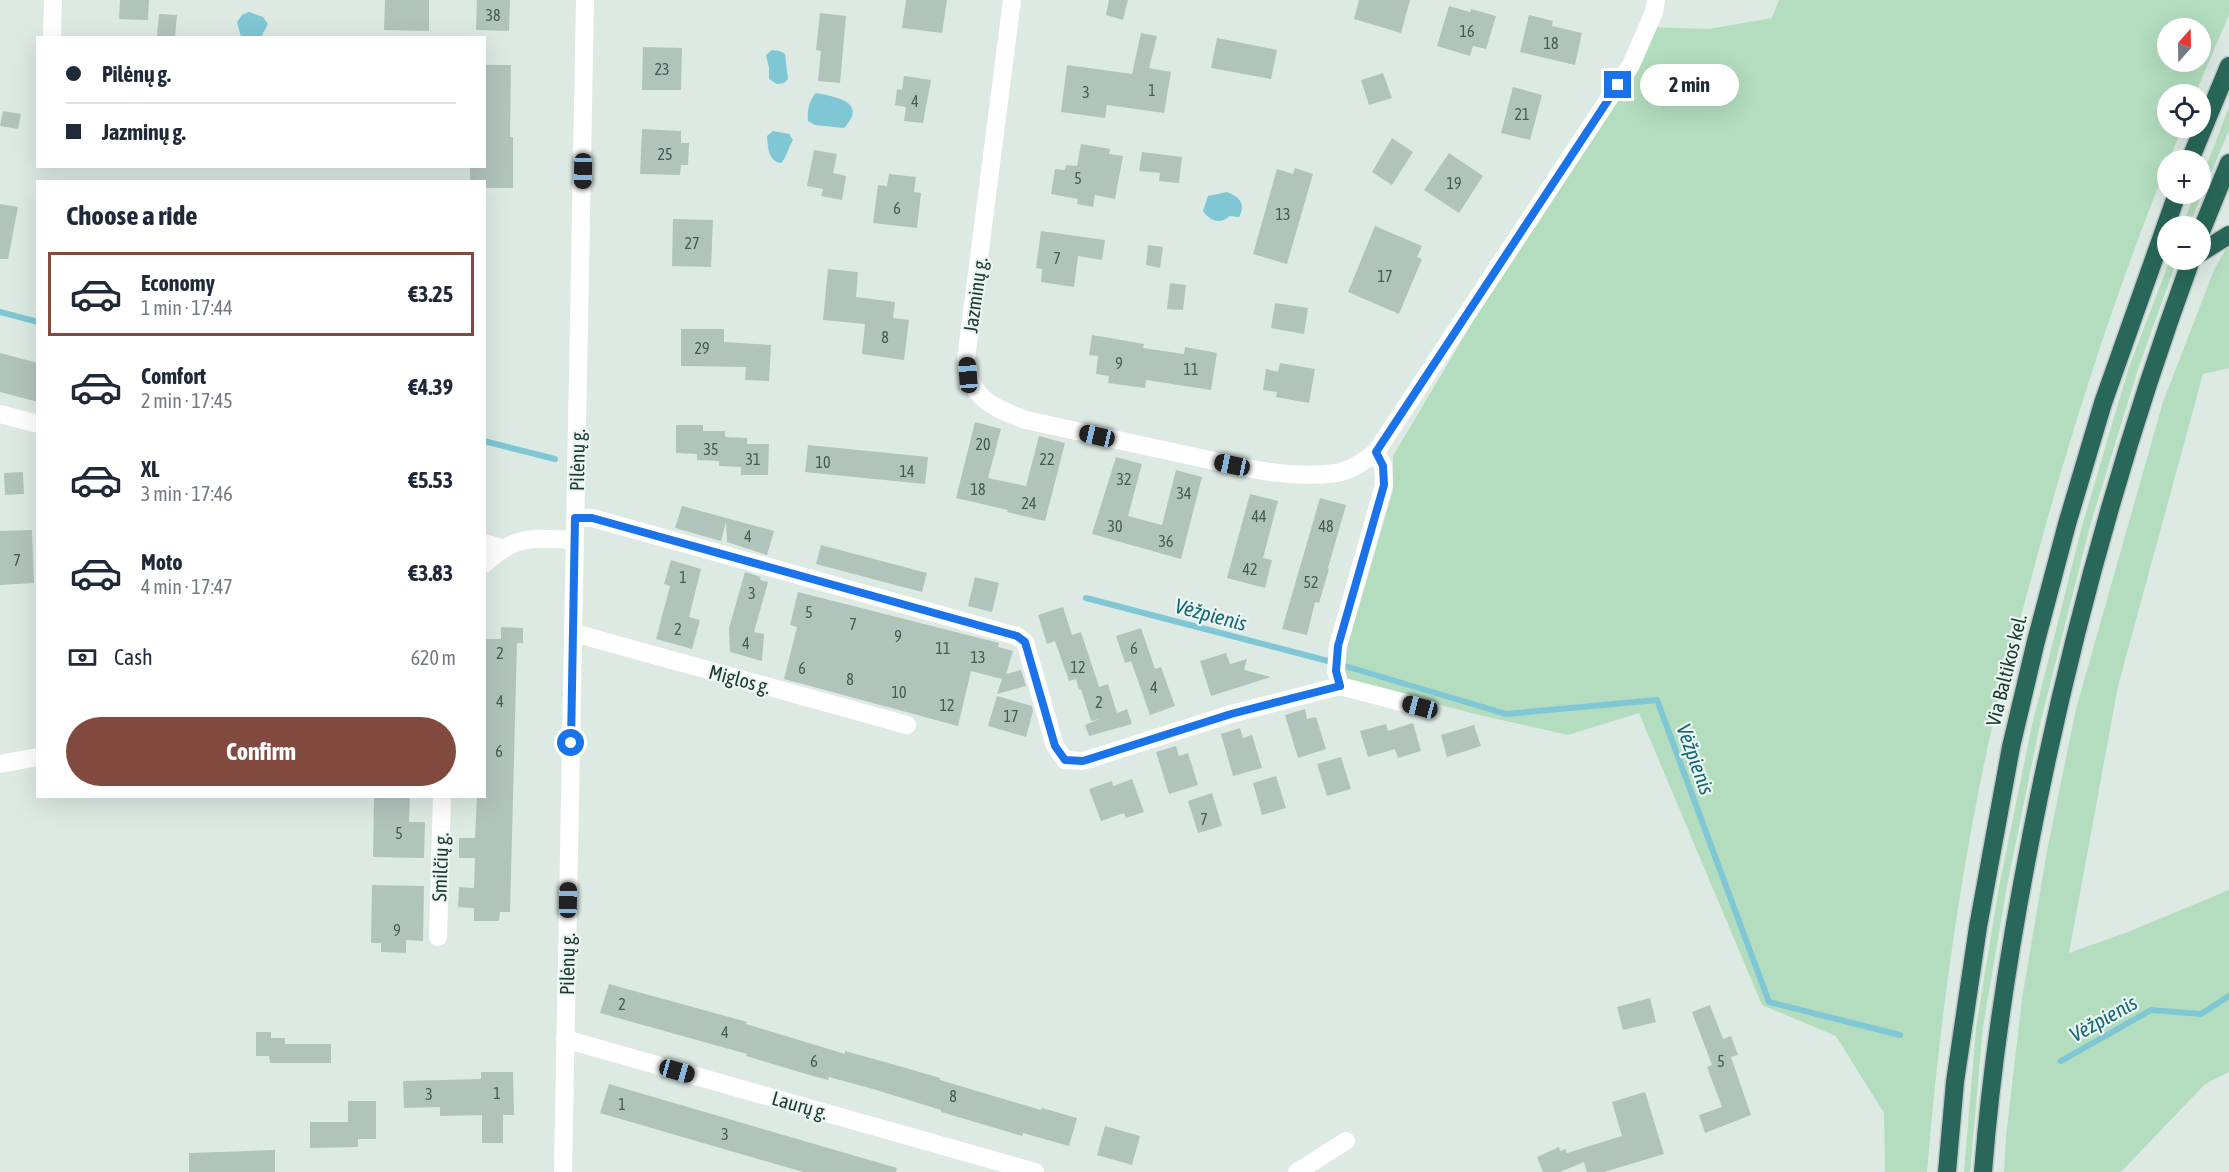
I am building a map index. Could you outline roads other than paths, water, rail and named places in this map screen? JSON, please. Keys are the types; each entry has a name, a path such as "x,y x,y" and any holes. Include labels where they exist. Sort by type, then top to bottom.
{"highway":[{"path":"2194,150 2229,66"},
{"path":"2207,216 2229,163"},
{"name":"Via Baltikos kel.","path":"1947,1172 1955,1082 1977,927 2011,747 2067,524 2103,403 2173,204"},
{"path":"2211,246 2229,235"},
{"path":"1983,1172 1989,1096 2011,938 2068,662 2101,537 2137,417 2188,270"}],"street":[{"path":"52,36 53,0"},
{"name":"Pilėnų g.","path":"563,1172 585,0"},
{"name":"Jazminų g.","path":"1012,0 966,359 968,375 973,386 983,399 1000,410 1026,420 1277,473 1309,475 1338,473 1359,465 1376,452 1631,65 1654,12 1656,0"},
{"path":"0,414 36,423"},
{"path":"1340,686 1336,671 1338,646 1384,485 1383,466 1376,452"},
{"path":"575,518 592,518 1017,636 1025,642 1055,746 1065,760 1083,761 1231,714 1340,686 1420,707"},
{"path":"486,560 493,546 537,538 575,540"},
{"name":"Miglos g.","path":"574,633 907,724"},
{"path":"0,764 36,757"},
{"name":"Smilčių g.","path":"438,937 442,798"},
{"name":"Laurų g.","path":"565,1039 1035,1172"},
{"path":"1297,1172 1346,1141"}],"water":[{"path":"249,12 263,17 268,24 262,36 241,36 237,22 242,15"},
{"path":"772,50 785,54 788,79 784,83 777,84 769,79 766,55"},
{"path":"816,93 833,96 847,102 851,107 853,112 851,119 844,128 815,125 808,121 809,106"},
{"path":"773,131 789,134 793,140 781,163 773,159 768,149 767,136"},
{"path":"1227,192 1235,196 1242,205 1239,217 1230,216 1219,221 1212,219 1203,211 1208,196"}],"waterway":[{"name":"Vėžpienis","path":"0,312 36,321"},
{"name":"Vėžpienis","path":"486,442 555,459"},
{"name":"Vėžpienis","path":"1086,598 1328,661"},
{"name":"Vėžpienis","path":"1345,666 1506,714 1657,700 1769,1002 1900,1035"},
{"name":"Vėžpienis","path":"2061,1061 2151,1010 2201,1014 2229,996"}]}
